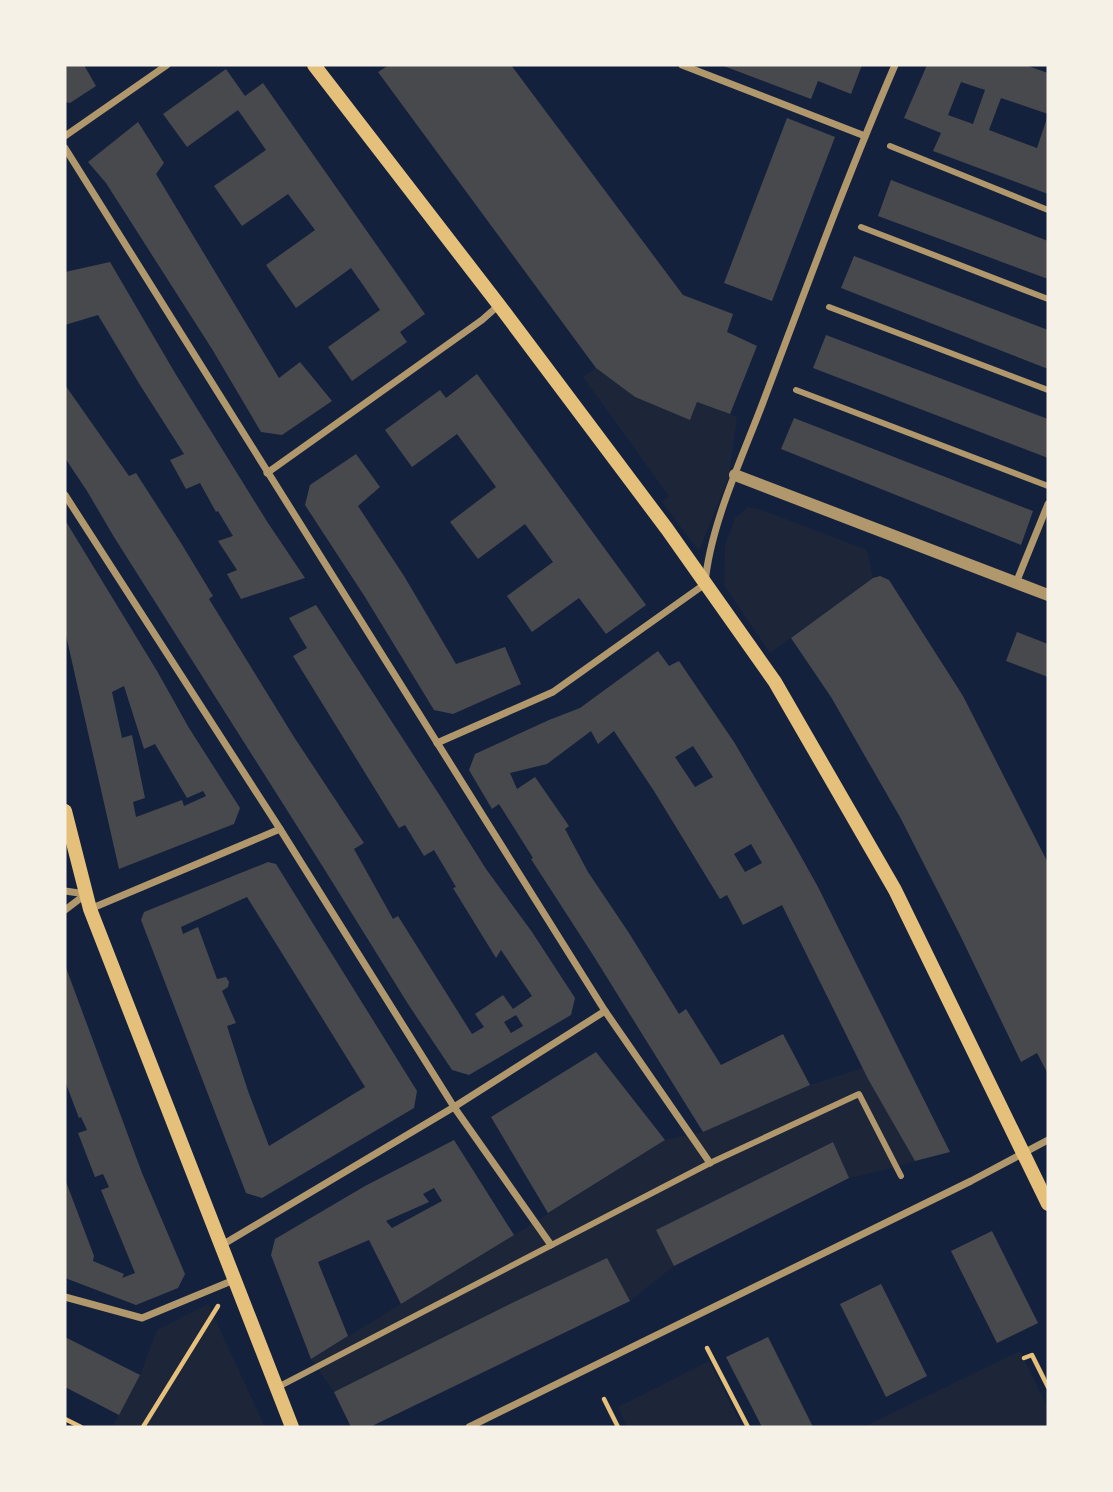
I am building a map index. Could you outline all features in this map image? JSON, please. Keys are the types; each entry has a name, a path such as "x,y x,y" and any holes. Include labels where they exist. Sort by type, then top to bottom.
{"main road":[{"path":"314,65 667,529 775,682 895,890 1048,1204"},
{"path":"65,811 90,909 292,1427"}],"street":[{"path":"65,136 167,65"},
{"path":"682,65 865,136"},
{"path":"437,743 553,692 705,584 707,564 736,475 894,65"},
{"path":"890,146 1048,210"},
{"path":"65,148 606,1011 710,1163"},
{"path":"861,228 1048,299"},
{"path":"267,473 482,320 499,305"},
{"path":"829,307 1048,390"},
{"path":"796,390 1048,485"},
{"path":"736,475 1048,595"},
{"path":"65,495 280,829 454,1107 551,1245"},
{"path":"1016,583 1048,504"},
{"path":"90,909 280,829"},
{"path":"65,891 86,894"},
{"path":"65,910 86,894"},
{"path":"222,1245 454,1107 606,1011"},
{"path":"277,1388 710,1163 859,1094 901,1176"},
{"path":"469,1427 947,1194 1048,1140"},
{"path":"65,1297 142,1318 235,1280"}],"path":[{"path":"143,1427 235,1280"},
{"path":"708,1348 748,1427"},
{"path":"1024,1358 1032,1355 1048,1387"},
{"path":"604,1399 618,1427"},
{"path":"65,1419 81,1427"}],"shaded area":[{"path":"596,368 635,397 690,420 697,402 737,417 729,476 699,551 662,502 669,496 583,377"},
{"path":"748,507 867,550 873,578 770,653 724,585 725,545 735,518"},
{"path":"863,1068 915,1161 849,1178 832,1142 656,1230 674,1266 630,1301 607,1259 334,1392 311,1359 665,1140 703,1132 810,1085"},
{"path":"208,1304 265,1427 112,1427 140,1375 157,1330"},
{"path":"1020,1351 1048,1408 1048,1427 863,1427"},
{"path":"709,1361 742,1427 627,1427 618,1407"}],"building":[{"path":"65,65 84,65 96,86 70,103 65,102"},
{"path":"389,65 511,65 683,295 733,314 727,332 757,346 730,414 697,402 690,420 635,397 596,368 378,72"},
{"path":"721,65 862,65 851,94 818,81 811,99"},
{"path":"927,65 1025,65 1048,73 1048,114 1001,98 989,130 1037,148 1048,115 1048,194 933,151 941,133 904,118","holes":["961,82 985,90 973,124 948,115"]},
{"path":"226,69 245,96 263,83 425,314 400,332 407,342 352,381 328,347 380,310 351,268 296,308 266,265 315,230 288,194 242,226 214,186 266,150 238,110 187,147 163,114"},
{"path":"787,118 835,137 772,301 724,283"},
{"path":"138,122 164,163 156,174 279,378 300,362 332,401 282,435 261,432 212,349 106,183 88,162"},
{"path":"891,180 1048,241 1048,279 878,216"},
{"path":"854,256 1048,330 1048,369 841,288"},
{"path":"110,262 175,373 305,578 241,599 227,574 237,570 218,541 233,536 200,483 186,489 170,460 184,454 98,315 65,325 65,272"},
{"path":"826,335 1048,419 1048,458 813,368"},
{"path":"477,374 646,605 606,634 579,598 532,632 507,596 553,562 525,524 478,559 450,522 496,487 457,434 412,467 385,430 440,390 446,398"},
{"path":"65,385 129,476 136,473 181,543 213,596 209,599 294,737 364,843 354,849 393,919 398,916 472,1034 484,1027 475,1014 503,995 513,1009 532,996 501,950 496,958 453,888 456,887 434,850 424,856 405,825 399,828 293,656 307,648 289,618 316,605 486,869 575,998 571,1015 469,1075 452,1070 65,458","holes":["516,1015 523,1026 511,1033 504,1022"]},
{"path":"794,418 1033,511 1021,545 781,449"},
{"path":"356,454 380,487 358,506 404,576 456,664 505,647 521,684 453,714 434,710 305,505 310,485"},
{"path":"65,520 240,808 234,824 119,869 65,631","holes":["124,686 144,749 155,744 187,798 203,791 206,796 184,806 182,800 136,817 133,802 145,798 132,735 122,738 112,692"]},
{"path":"880,576 889,580 963,696 1048,863 1048,1074 1037,1053 1021,1062 900,817 831,697 791,638 873,578"},
{"path":"1017,632 1048,644 1048,677 1006,661"},
{"path":"658,651 669,666 679,661 734,742 818,887 950,1152 915,1161 868,1079 782,905 743,925 727,895 720,899 614,731 598,744 591,731 547,764 510,773 517,789 535,777 569,826 565,829 588,872 679,1014 686,1009 721,1065 783,1034 810,1085 703,1132 499,804 492,809 469,770 475,754 580,708","holes":["693,746 713,777 695,787 675,757","751,844 762,863 745,872 734,854"]},
{"path":"268,862 276,864 417,1091 414,1108 262,1198 246,1193 141,920 144,912","holes":["247,897 365,1087 269,1146 227,1026 236,1023 222,991 228,987 229,982 226,977 217,979 198,927 183,934 181,927"]},
{"path":"65,965 142,1173 185,1274 178,1288 136,1305 65,1278 65,1179 94,1256 93,1261 124,1274 122,1278 135,1273 101,1190 109,1187 103,1174 95,1177 78,1133 87,1130 81,1117 79,1118 65,1081"},
{"path":"596,1052 665,1140 548,1213 491,1117"},
{"path":"454,1140 514,1235 401,1304 369,1240 318,1262 348,1336 311,1359 271,1255 275,1239 365,1186","holes":["434,1188 442,1201 392,1228 386,1221 429,1202 423,1194"]},
{"path":"833,1142 849,1178 674,1266 656,1230"},
{"path":"992,1231 1038,1323 997,1343 951,1251"},
{"path":"607,1258 630,1301 370,1427 351,1427 334,1392"},
{"path":"881,1284 927,1376 886,1397 840,1304"},
{"path":"65,1337 140,1375 119,1415 65,1387"},
{"path":"768,1337 813,1427 762,1427 726,1357"}]}
